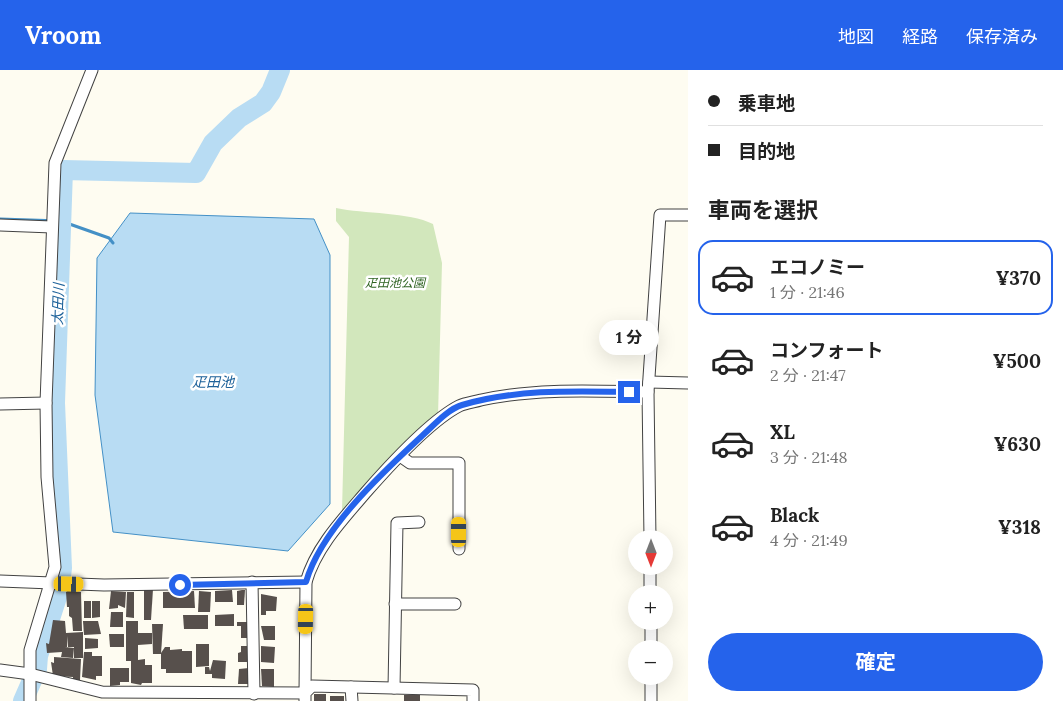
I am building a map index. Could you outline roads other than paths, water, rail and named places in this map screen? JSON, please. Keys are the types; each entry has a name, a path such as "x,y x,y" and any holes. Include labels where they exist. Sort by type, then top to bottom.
{"street":[{"path":"30,701 30,650 56,567 46,477 46,403 55,163 92,70"},
{"path":"650,530 648,387 660,215 688,215"},
{"path":"0,225 52,227"},
{"path":"305,697 306,582 311,566 338,525 400,456 438,421 460,405 505,395 688,383"},
{"path":"0,404 46,403"},
{"path":"400,456 410,463 459,463 459,549"},
{"path":"397,701 395,688 397,523 419,522"},
{"path":"0,581 52,584 219,585 252,582 306,582"},
{"path":"252,582 254,694"},
{"path":"396,604 455,604"},
{"path":"0,670 30,674 102,692 171,690 305,697"},
{"path":"651,685 652,701"},
{"path":"305,697 312,686 395,688 438,695 473,690 473,701"},
{"path":"352,687 352,701"}],"water":[{"name":"疋田池","path":"130,213 314,219 330,255 330,504 288,551 113,532 95,395 97,258"}],"waterway":[{"name":"太田川","path":"23,701 37,669 38,656 59,591 62,568 55,403 63,170 196,173 213,143 239,118 263,103 271,92 280,70"},
{"name":"太田川","path":"0,219 61,221 109,238 113,243"}],"park label":[{"name":"疋田池公園","path":"395,283"}]}
